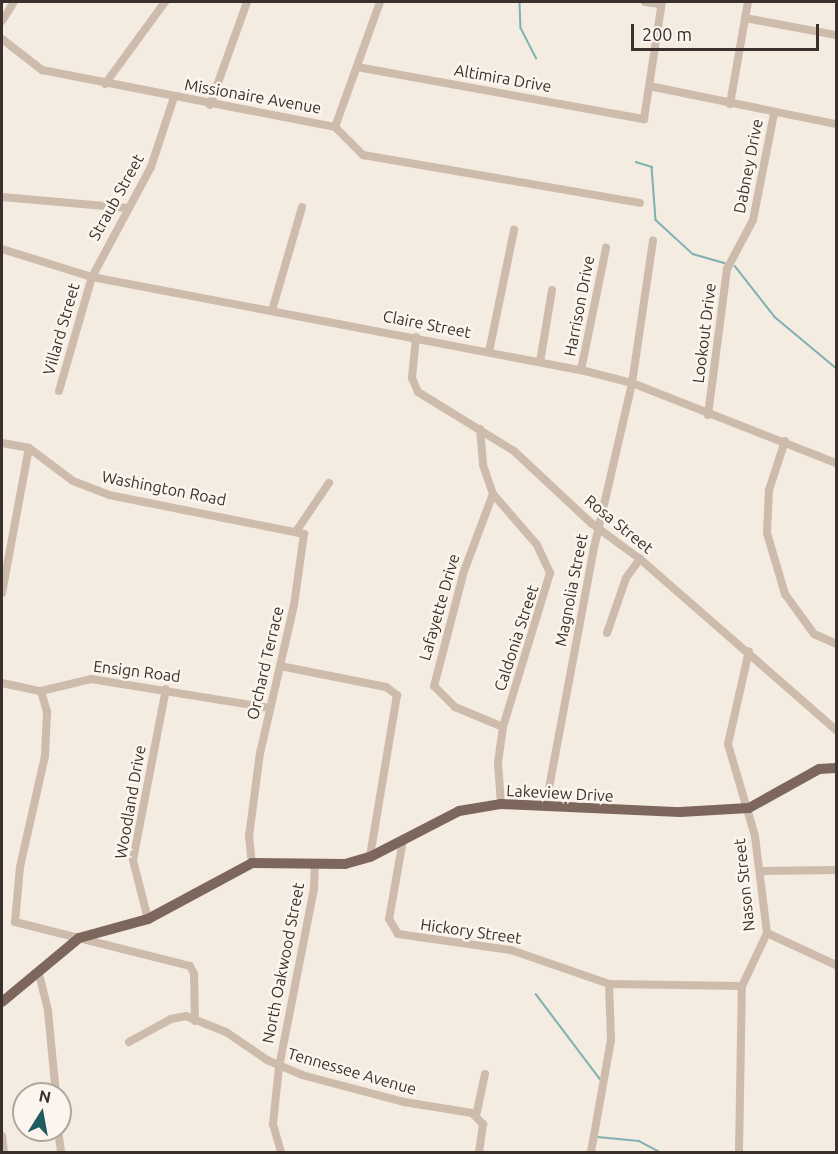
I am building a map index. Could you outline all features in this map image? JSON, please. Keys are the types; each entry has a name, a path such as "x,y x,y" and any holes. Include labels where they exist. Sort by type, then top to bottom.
{"main road":[{"name":"Lakeview Drive","path":"252,863 315,865 370,857 459,811 501,804 546,804 680,812 748,808 819,769 837,768"},
{"path":"2,1002 39,974 79,938 148,919 252,863"}],"street":[{"path":"2,21 14,2"},
{"path":"105,84 165,2"},
{"path":"210,105 247,2"},
{"path":"335,127 380,2"},
{"path":"645,2 661,3 649,86 774,114 837,124"},
{"name":"Dabney Drive","path":"730,104 748,2"},
{"path":"745,18 837,35"},
{"name":"Missionaire Avenue","path":"2,39 42,70 210,105 335,127 363,155 640,203"},
{"name":"Altimira Drive","path":"357,67 644,119 649,86"},
{"name":"Straub Street","path":"92,276 151,167 174,97"},
{"name":"Dabney Drive","path":"734,256 753,220 774,114"},
{"path":"2,197 128,208"},
{"path":"273,307 302,207"},
{"path":"489,352 514,230"},
{"name":"Magnolia Street","path":"546,804 598,528 632,383 653,241"},
{"name":"Harrison Drive","path":"581,370 606,248"},
{"name":"Claire Street","path":"2,249 92,276 273,307 581,370 632,383 708,415 784,441 837,463"},
{"name":"Lookout Drive","path":"708,415 722,296 734,256"},
{"name":"Villard Street","path":"59,391 92,276"},
{"path":"540,362 552,290"},
{"name":"Rosa Street","path":"416,338 412,378 418,392 444,412 480,429 514,451 598,528 640,559 749,651 837,730"},
{"name":"Caldonia Street","path":"480,429 483,465 493,494 537,544 550,573 503,727 498,763 501,804"},
{"path":"784,441 769,490 767,532 785,594 814,633 837,644"},
{"name":"Washington Road","path":"2,443 29,448 73,481 109,495 297,530"},
{"path":"2,593 29,448"},
{"path":"297,530 329,483"},
{"name":"Lafayette Drive","path":"493,494 464,571 434,686 455,707 503,727"},
{"name":"Orchard Terrace","path":"252,863 250,826 270,708 305,543 297,530"},
{"path":"607,633 626,578 640,559"},
{"name":"Nason Street","path":"739,1152 742,986 766,933 760,871 748,808 728,744 749,651"},
{"path":"280,666 386,687 397,695 370,857"},
{"name":"Ensign Road","path":"2,683 41,691 91,679 166,689 270,708"},
{"name":"Woodland Drive","path":"148,919 133,860 166,689"},
{"path":"41,691 47,712 45,756 13,917 32,929 79,938 190,966 194,974 195,1021"},
{"name":"Hickory Street","path":"402,840 389,919 398,934 511,950 609,984 742,986"},
{"name":"North Oakwood Street","path":"281,1152 273,1118 279,1067 314,890 315,865"},
{"path":"760,871 837,870"},
{"path":"822,871 837,877"},
{"path":"766,933 837,965"},
{"path":"39,974 48,1011 55,1082"},
{"path":"591,1152 611,1040 609,984"},
{"path":"129,1042 171,1019 186,1016 195,1021"},
{"name":"Tennessee Avenue","path":"195,1021 242,1041 279,1067 365,1092 476,1116"},
{"path":"478,1152 483,1131 476,1116 485,1074"},
{"path":"2,1136 3,1152"}],"waterway":[{"path":"520,2 521,28 536,58"},
{"path":"636,162 652,167 656,220 693,254 725,263"},
{"path":"735,266 775,317 836,368"},
{"path":"536,994 600,1079"},
{"path":"598,1137 639,1141 660,1152"}]}
